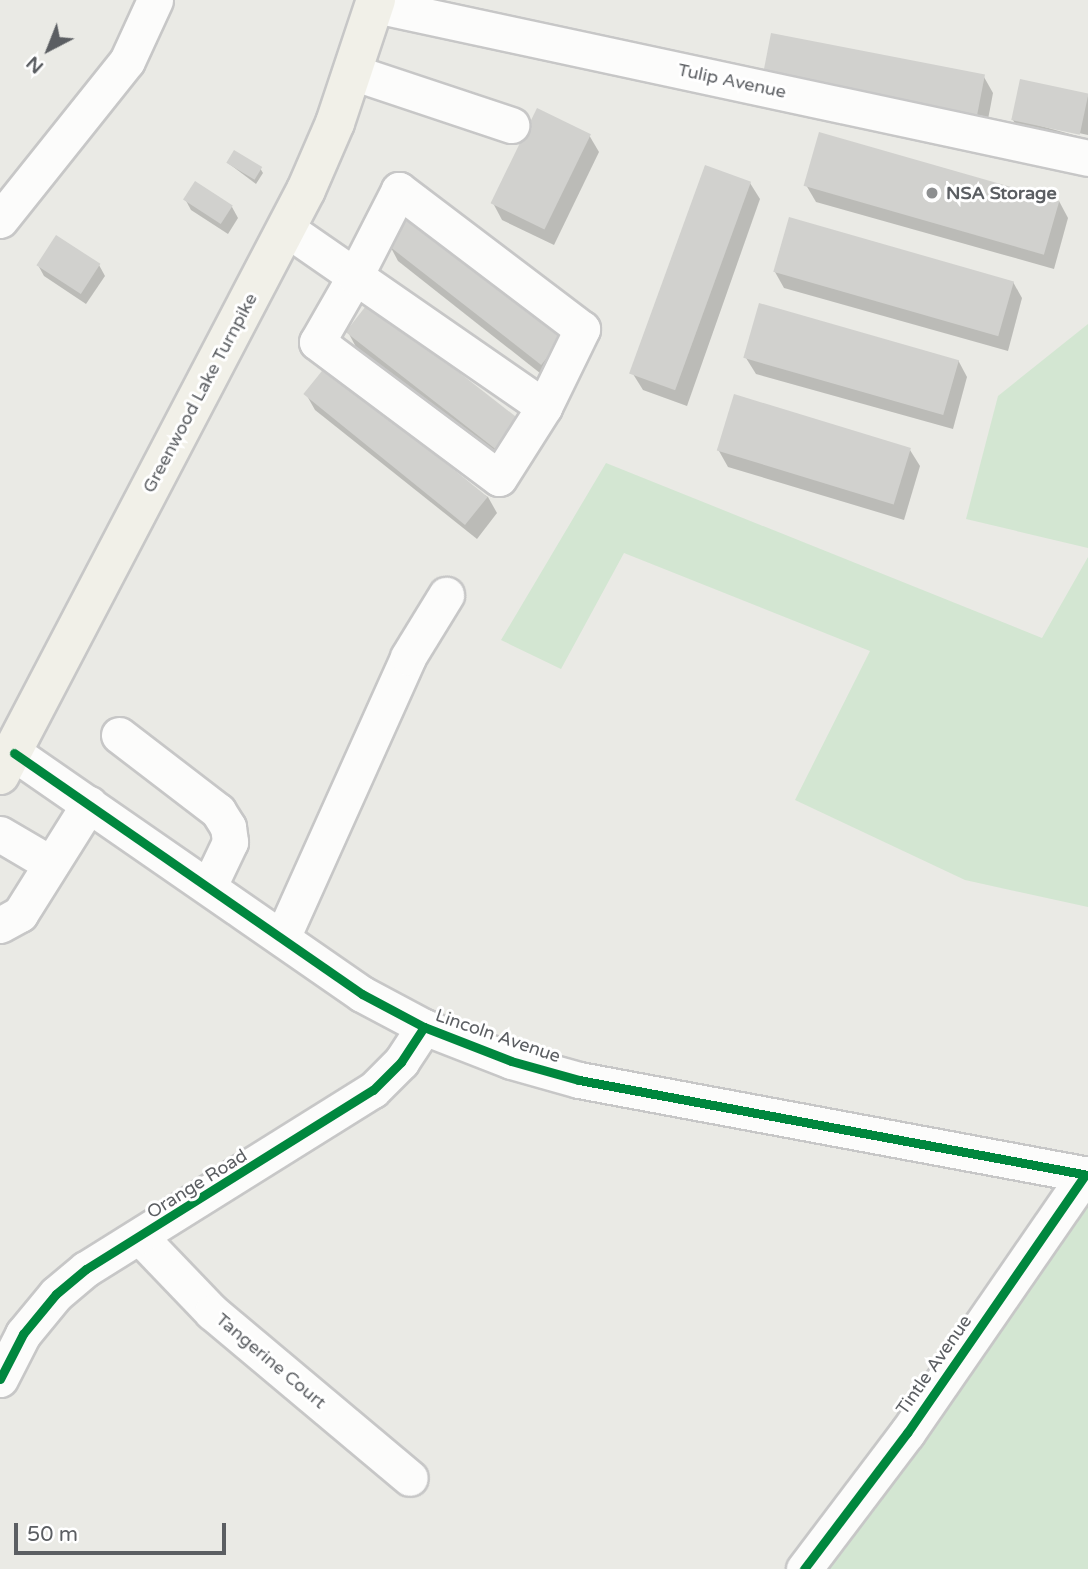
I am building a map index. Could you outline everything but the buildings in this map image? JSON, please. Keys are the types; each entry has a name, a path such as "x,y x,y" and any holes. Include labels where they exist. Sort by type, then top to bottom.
{"main road":[{"name":"Greenwood Lake Turnpike","path":"7,764 287,229 335,123 376,2"}],"street":[{"path":"0,220 127,61 155,0"},
{"name":"Tulip Avenue","path":"376,2 1088,158"},
{"path":"352,72 511,125"},
{"path":"399,190 582,329 544,407 499,478 317,342 355,276 399,190"},
{"path":"287,229 544,407"},
{"path":"282,938 408,657 446,595"},
{"path":"119,735 218,811 228,827 230,842 209,886"},
{"name":"Lincoln Avenue","path":"7,764 89,804 362,994 425,1027 511,1062 579,1080 1086,1175"},
{"path":"0,925 20,914 89,804"},
{"path":"0,834 51,864"},
{"name":"Orange Road","path":"0,1379 23,1334 56,1294 86,1269 373,1090 401,1062 425,1027"},
{"name":"Tintle Avenue","path":"804,1569 907,1433 1086,1175"},
{"name":"Tangerine Court","path":"140,1237 212,1312 410,1478"}],"green space":[{"path":"1088,324 1088,548 966,519 998,396"},
{"path":"606,463 1042,638 1088,557 1088,907 965,880 795,800 870,651 624,553 561,669 501,640"},
{"path":"1088,1179 1088,1569 790,1569"}],"cycle path":[{"path":"14,753 362,994 424,1027 511,1061 579,1080 1088,1175"},
{"path":"0,1379 23,1334 56,1294 86,1269 373,1090 401,1062 424,1027"},
{"path":"804,1569 907,1433 1085,1175"}],"place":[{"name":"NSA Storage","path":"932,193"}]}
